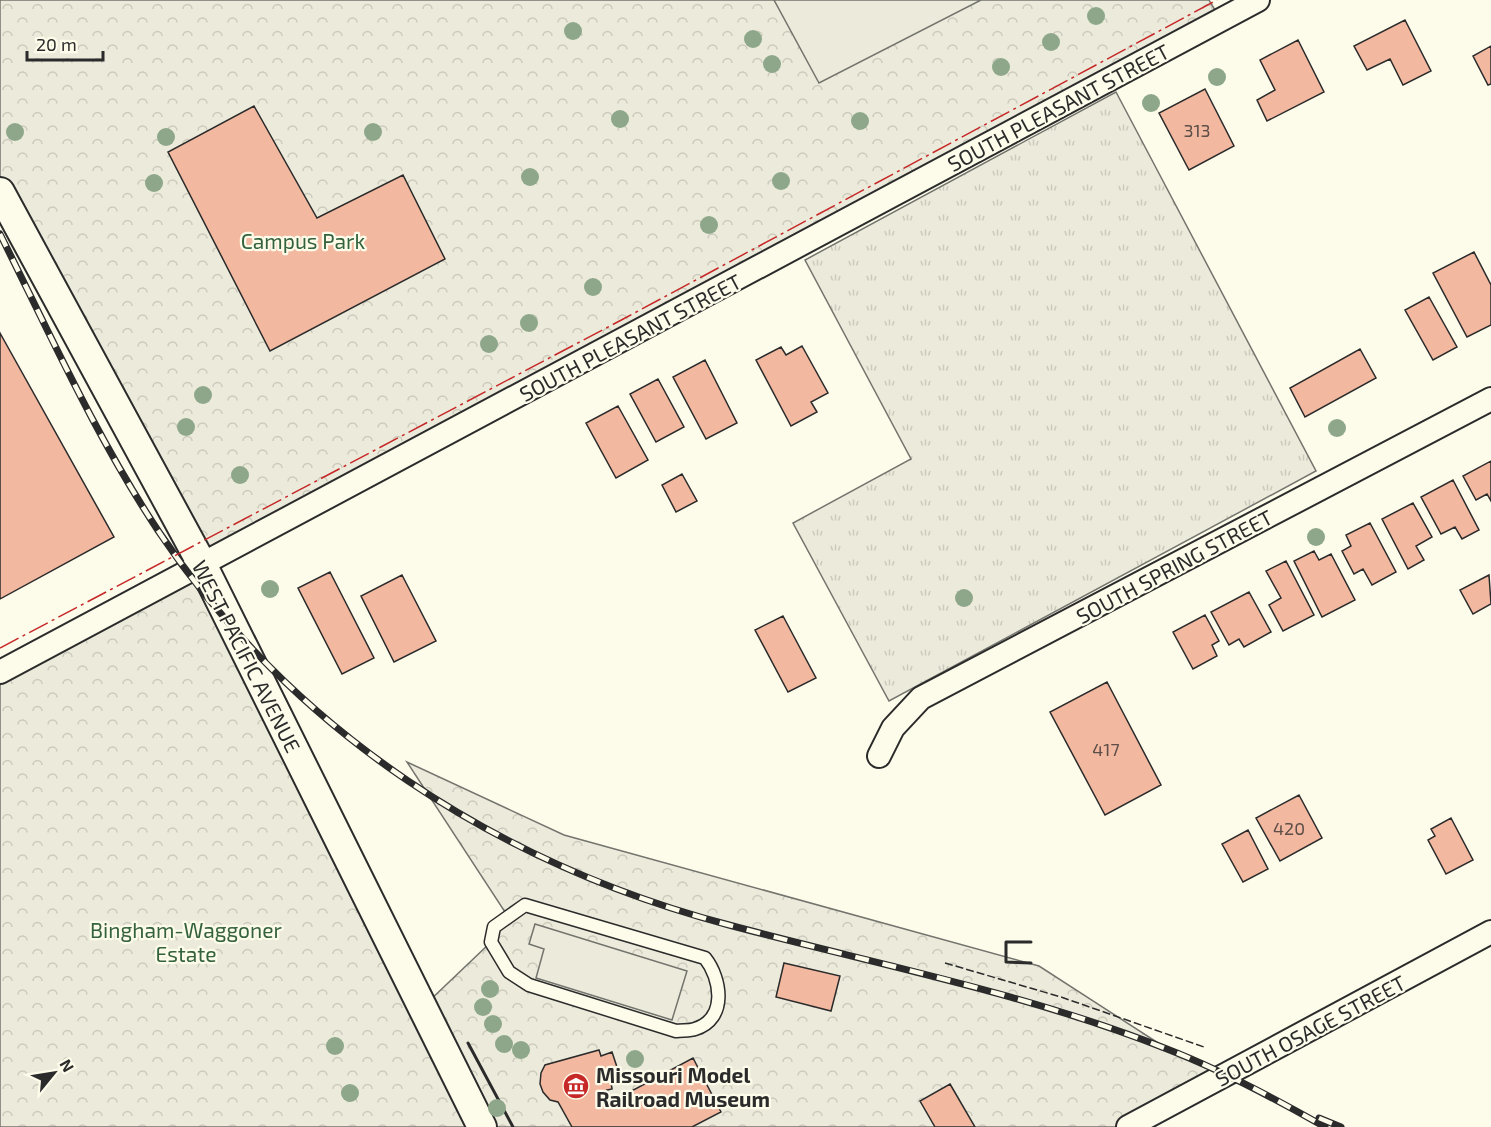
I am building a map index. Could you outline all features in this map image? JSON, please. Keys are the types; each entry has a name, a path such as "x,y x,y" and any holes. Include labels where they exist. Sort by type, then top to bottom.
{"street":[{"name":"SOUTH PLEASANT STREET","path":"0,672 203,566 1258,0"},
{"name":"WEST PACIFIC AVENUE","path":"0,192 203,566 482,1127"},
{"name":"SOUTH SPRING STREET","path":"879,756 893,728 921,698 1491,399"},
{"name":"SOUTH OSAGE STREET","path":"1128,1127 1491,932"}],"lane":[{"path":"525,905 705,958 714,969 719,983 718,1000 711,1018 696,1029 676,1031 529,985 509,972 491,942 494,927 525,905"}],"green space":[{"path":"0,0 1209,0 1221,20 203,567 427,1003 491,942 507,915 407,762 564,835 1039,966 1169,1050 1224,1076 1128,1127 0,1127 0,673 203,566 0,179"},
{"path":"774,0 981,0 819,83"},
{"path":"1116,92 1316,471 889,701 793,523 911,459 805,260"}],"shaded area":[{"path":"535,924 687,971 672,1020 536,978 544,949 529,944"}],"building":[{"path":"1405,20 1431,71 1403,85 1390,59 1367,70 1354,46"},
{"path":"1298,40 1324,92 1267,121 1257,100 1275,90 1260,60"},
{"path":"1491,46 1491,84 1488,85 1473,56"},
{"path":"1205,89 1234,146 1189,170 1159,113"},
{"path":"254,106 317,218 403,175 445,259 270,351 168,152"},
{"path":"1474,252 1491,285 1491,325 1467,337 1433,273"},
{"path":"1429,297 1457,347 1433,360 1405,310"},
{"path":"0,333 114,537 0,599"},
{"path":"802,346 828,393 811,402 817,412 791,426 756,360 781,347 786,355"},
{"path":"1360,349 1376,378 1305,417 1290,388"},
{"path":"705,360 737,423 706,439 673,377"},
{"path":"658,379 684,427 656,442 630,394"},
{"path":"618,406 648,460 616,478 586,423"},
{"path":"1491,461 1491,501 1487,494 1476,500 1463,476"},
{"path":"682,474 697,501 676,512 662,485"},
{"path":"1453,480 1479,530 1462,539 1455,527 1441,534 1421,497"},
{"path":"1413,503 1432,537 1416,546 1424,560 1408,569 1382,519"},
{"path":"1370,523 1396,572 1372,585 1363,569 1354,574 1342,551 1351,546 1346,535"},
{"path":"1314,551 1319,560 1331,554 1355,600 1322,617 1294,561"},
{"path":"1286,561 1314,615 1283,631 1269,605 1281,598 1266,571"},
{"path":"330,572 374,658 342,674 298,588"},
{"path":"402,575 436,641 394,662 361,596"},
{"path":"1489,575 1491,604 1473,614 1460,590"},
{"path":"1249,592 1271,632 1244,647 1239,639 1229,645 1211,612"},
{"path":"1205,615 1219,641 1212,645 1217,656 1193,669 1173,632"},
{"path":"783,616 816,678 788,692 755,630"},
{"path":"1107,682 1161,785 1105,815 1050,712"},
{"path":"1299,795 1322,838 1280,861 1256,818"},
{"path":"1451,818 1473,860 1446,874 1428,840 1435,836 1431,829"},
{"path":"1248,830 1268,869 1243,882 1222,844"},
{"path":"784,963 840,976 831,1011 776,997"},
{"name":"Missouri Model Railroad Museum","path":"599,1050 601,1056 612,1052 621,1079 611,1082 612,1089 607,1090 613,1101 693,1058 721,1112 692,1127 572,1127 558,1102 550,1100 543,1092 540,1084 541,1073 545,1065"},
{"path":"950,1084 975,1127 935,1127 920,1101"}],"railway":[{"path":"0,234 75,386 136,497 212,604 272,669 337,728 408,781 482,827 561,866 644,899 729,925 1005,995 1114,1029 1207,1066 1325,1127"},
{"path":"1319,1118 1341,1127"}],"fence":[{"path":"945,963 1061,997 1204,1047"}],"wall":[{"path":"1031,942 1006,942 1006,962 1031,963"},
{"path":"468,1043 513,1127"}],"power":[{"path":"0,648 627,317 1217,0"}],"place":[{"name":"Missouri Model Railroad Museum","path":"576,1086"}],"park label":[{"name":"Campus Park","path":"303,240"},
{"name":"Bingham-Waggoner Estate","path":"186,941"}]}
